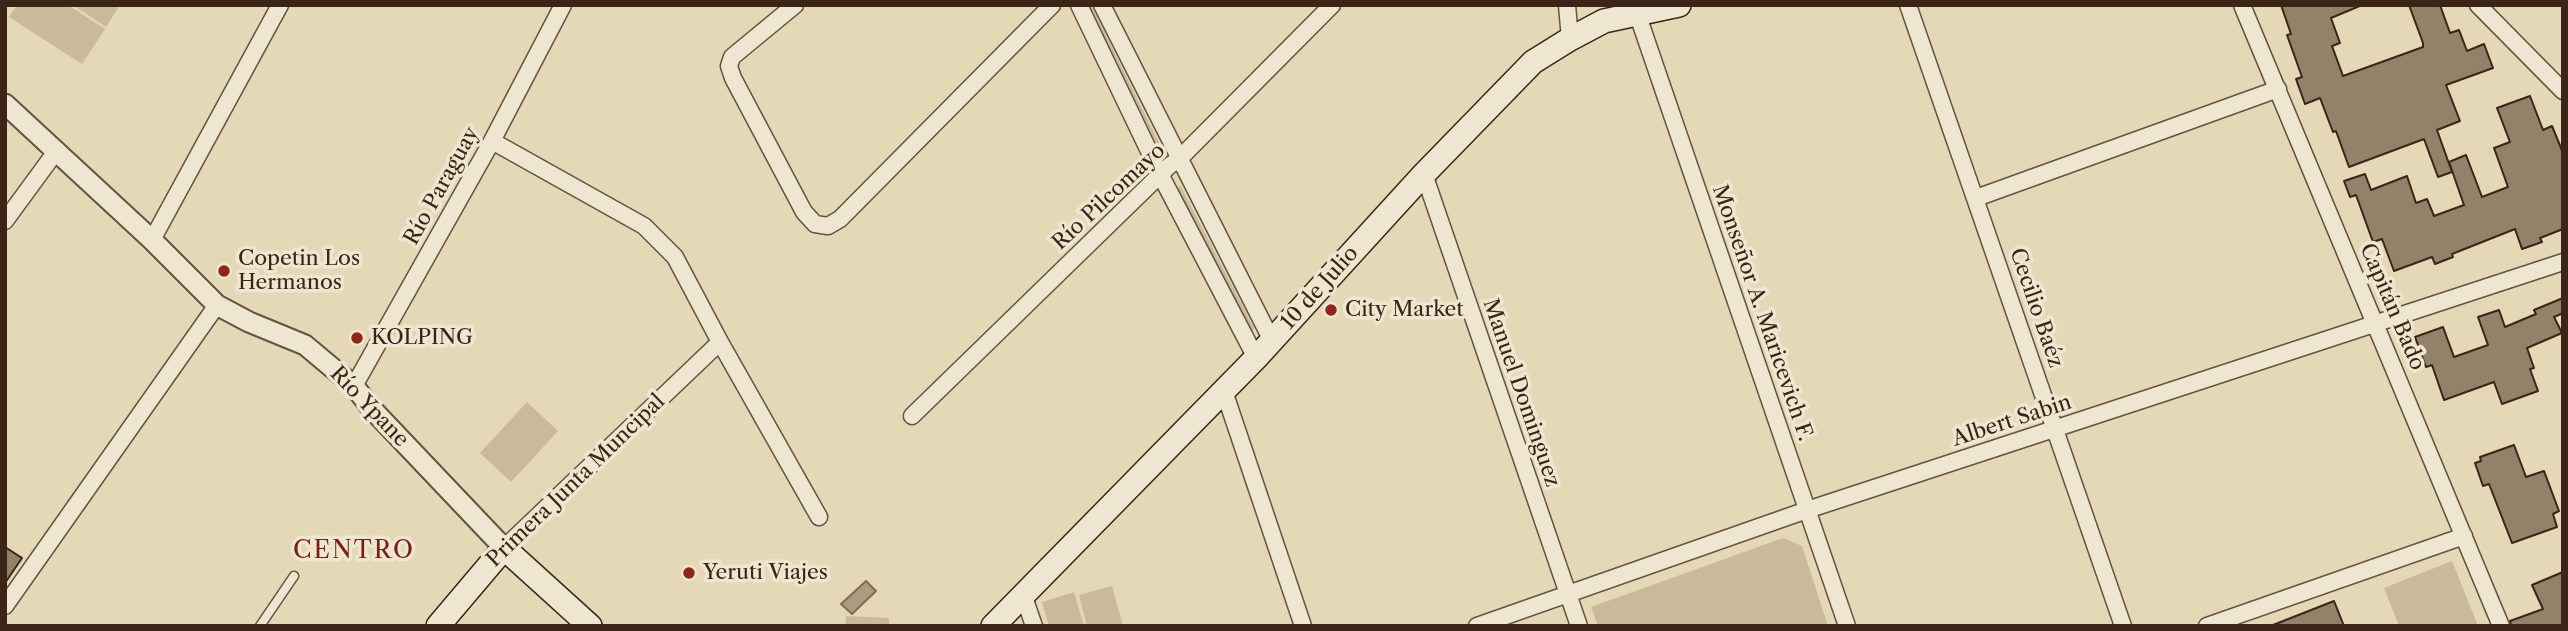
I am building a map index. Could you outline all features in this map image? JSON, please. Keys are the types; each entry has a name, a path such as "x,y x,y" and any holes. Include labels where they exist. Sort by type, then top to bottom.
{"main road":[{"name":"10 de Julio","path":"993,626 1264,350 1424,174 1533,62 1604,22 1679,5"},
{"name":"Primera Junta Muncipal","path":"438,626 504,548"},
{"name":"Río Ypane","path":"504,548 590,626"}],"street":[{"path":"152,240 280,5"},
{"name":"Río Paraguay","path":"354,386 492,141 563,5"},
{"path":"795,5 732,57 729,66 804,212 815,223 828,226 840,219 1052,5"},
{"path":"1079,5 1160,174 1264,350"},
{"path":"1102,5 1179,159 1264,350"},
{"name":"Río Pilcomayo","path":"912,416 1160,174 1179,159 1332,5"},
{"path":"1567,5 1570,39"},
{"name":"Cecilio Baéz","path":"1908,5 2123,626"},
{"name":"Capitán Bado","path":"2242,5 2501,626"},
{"path":"2478,5 2562,91"},
{"name":"Monseñor A. Maricevich F.","path":"1637,13 1847,626"},
{"path":"1976,198 2278,89"},
{"name":"Río Ypane","path":"5,104 152,240 217,305 249,322 305,345 354,386 371,408 504,548"},
{"path":"492,141 644,226 675,257 820,517"},
{"path":"5,221 57,150"},
{"name":"Manuel Dominguez","path":"1424,174 1579,626"},
{"name":"Albert Sabin","path":"1477,626 1807,510 2563,262"},
{"path":"5,606 217,305"},
{"name":"Primera Junta Muncipal","path":"504,548 720,342"},
{"path":"1224,391 1303,626"},
{"path":"2207,626 2465,536"},
{"path":"1023,594 1034,626"}],"lane":[{"path":"260,626 294,576"}],"shaded area":[{"path":"17,5 68,5 105,29 82,64 9,17"},
{"path":"73,5 120,5 106,27"},
{"path":"1087,5 1091,5 1163,151 1160,151"},
{"path":"1180,185 1253,330 1250,330 1178,188"},
{"path":"527,402 558,431 511,482 480,453"},
{"path":"1783,538 1802,546 1828,626 1598,626 1591,607"},
{"path":"2452,561 2478,626 2399,626 2384,588"},
{"path":"866,581 876,591 852,614 841,604"},
{"path":"1112,586 1123,626 1087,626 1079,595"},
{"path":"1074,592 1084,626 1049,626 1042,602"},
{"path":"846,616 889,618 889,626 845,626"}],"building":[{"path":"2281,5 2362,5 2331,18 2340,43 2332,46 2343,76 2423,47 2409,5 2440,5 2450,33 2459,30 2467,51 2484,44 2493,68 2446,85 2460,121 2437,130 2452,172 2438,177 2424,139 2349,167 2320,98 2305,104 2296,79 2302,77 2287,35 2291,34"},
{"path":"2530,96 2543,130 2552,126 2563,153 2563,229 2540,238 2542,242 2522,249 2515,229 2452,254 2453,257 2435,264 2432,257 2394,271 2382,239 2373,242 2356,195 2350,197 2344,181 2365,174 2371,190 2407,176 2416,203 2427,199 2434,216 2464,205 2449,162 2466,155 2482,197 2508,187 2494,148 2510,142 2497,108"},
{"path":"2563,298 2563,313 2554,317 2562,333 2527,348 2534,368 2530,369 2538,391 2502,404 2494,382 2444,400 2432,365 2426,367 2415,337 2443,327 2454,357 2488,345 2478,317 2499,310 2505,327 2536,314 2534,310"},
{"path":"2514,445 2526,477 2544,471 2559,511 2553,514 2557,527 2512,543 2489,484 2483,486 2475,463 2481,461 2480,457"},
{"path":"5,547 22,558 5,583"},
{"path":"2563,572 2563,626 2511,626 2510,621 2543,609 2532,585"},
{"path":"2334,601 2344,626 2273,625"}],"place":[{"name":"Copetin Los Hermanos","path":"224,271"},
{"name":"City Market","path":"1331,310"},
{"name":"KOLPING","path":"357,338"},
{"name":"Yeruti Viajes","path":"689,573"}],"district":[{"name":"CENTRO","path":"354,551"}]}
